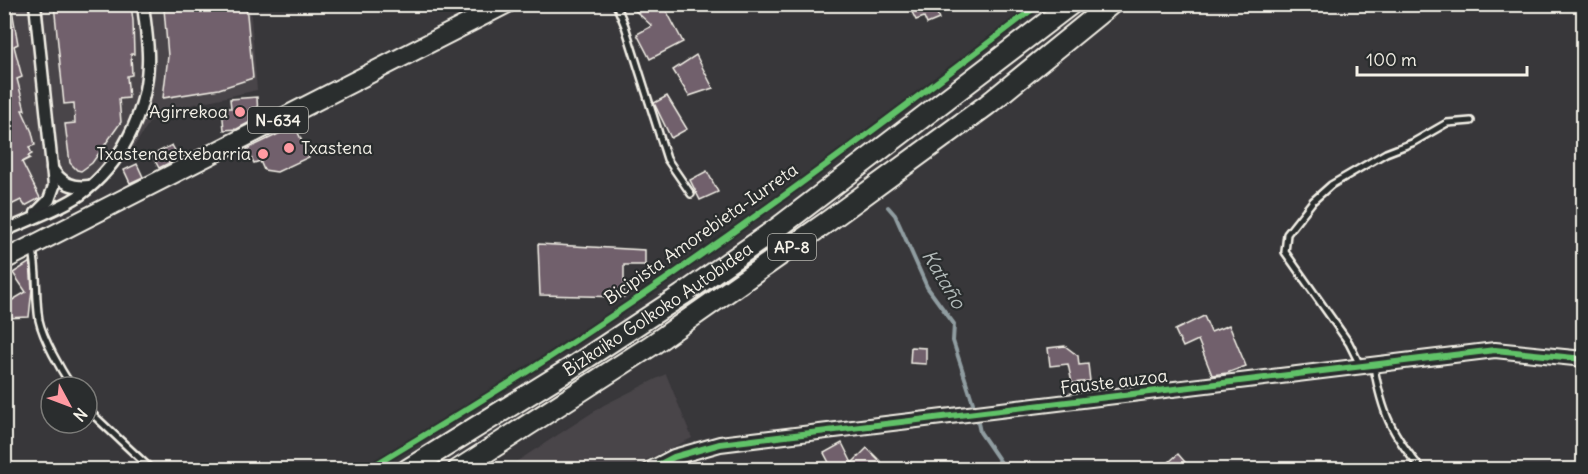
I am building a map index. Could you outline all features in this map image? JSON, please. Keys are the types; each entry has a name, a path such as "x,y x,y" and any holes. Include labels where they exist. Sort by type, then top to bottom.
{"highway":[{"name":"N-634","path":"4,258 506,4"},
{"name":"Bizkaiko Golkoko Autobidea","path":"407,470 568,370 779,227 1071,4"},
{"name":"Bizkaiko Golkoko Autobidea","path":"458,470 652,345 827,222 987,105 1111,4"},
{"name":"N-634","path":"4,258 50,236"}],"street":[{"path":"29,219 49,200 54,186 35,4"},
{"path":"4,231 78,196 111,164 131,134 142,108 148,63 143,4"},
{"path":"52,169 68,185 90,186"},
{"name":"Fauste auzoa","path":"649,470 666,466 720,444 1367,365 1495,350 1584,358"}],"lane":[{"path":"616,4 667,159 692,194"},
{"path":"1422,470 1394,433 1383,412 1367,365 1349,344 1286,252 1287,234 1313,201 1331,185 1386,153 1412,143 1447,123 1471,121"},
{"path":"32,245 36,261 40,322 64,375"},
{"path":"99,420 152,470"}],"path":[{"path":"4,466 10,470"}],"shaded area":[{"path":"5,5 250,5 257,90 155,113 129,155 95,193 5,239"},
{"path":"666,374 692,438 627,469 505,469 604,405"}],"building":[{"path":"4,4 11,4 18,44 14,46 22,77 17,79 25,110 22,110 35,145 29,147 32,154 28,156 30,158 22,162 40,198 25,206 21,200 9,206 4,192"},
{"path":"54,4 131,4 134,54 131,54 132,75 127,76 129,98 119,99 121,122 92,163 81,171 70,163 65,124 75,123 74,103 64,104"},
{"path":"203,4 246,4 253,78 219,89 163,98 168,56 164,9"},
{"path":"628,4 673,4 666,10 683,42 650,59 637,34 652,26"},
{"path":"916,4 934,4 939,19 927,24 924,17 916,20 910,8"},
{"path":"696,55 713,88 689,96 673,70"},
{"path":"667,96 687,129 671,138 654,103"},
{"name":"Agirrekoa","path":"257,97 258,115 252,115 252,121 237,129 224,130 222,108 231,108 230,99"},
{"path":"295,126 309,157 277,172 264,170 260,161 254,163 247,149"},
{"path":"172,145 179,158 159,168 152,155"},
{"path":"137,164 143,177 130,183 124,170"},
{"path":"707,171 718,192 700,200 690,180"},
{"path":"538,244 645,250 645,265 624,265 624,297 540,295"},
{"path":"30,262 32,289 29,317 4,318 4,305 26,292 13,273"},
{"path":"1204,316 1211,332 1229,325 1246,366 1227,373 1212,375 1198,340 1183,347 1175,330"},
{"path":"1065,346 1078,356 1079,365 1088,364 1090,381 1072,383 1068,364 1050,366 1048,348"},
{"path":"911,347 926,348 926,364 910,363"},
{"path":"842,443 852,463 867,448 889,470 833,470 824,453"},
{"path":"1178,454 1192,470 1160,470"}],"waterway":[{"name":"Kataño","path":"888,207 895,215 927,287 954,324 953,341 973,403"},
{"name":"Kataño","path":"978,423 980,432 1006,470"}],"cycle path":[{"name":"Bicipista Amorebieta-Iurreta","path":"367,470 484,399 615,314 860,140 1039,4"},
{"path":"649,470 674,457 720,444 1495,350 1584,359"}],"place":[{"name":"Agirrekoa","path":"240,112"},
{"name":"Txastena","path":"289,148"},
{"name":"Txastenaetxebarria","path":"263,154"}]}
